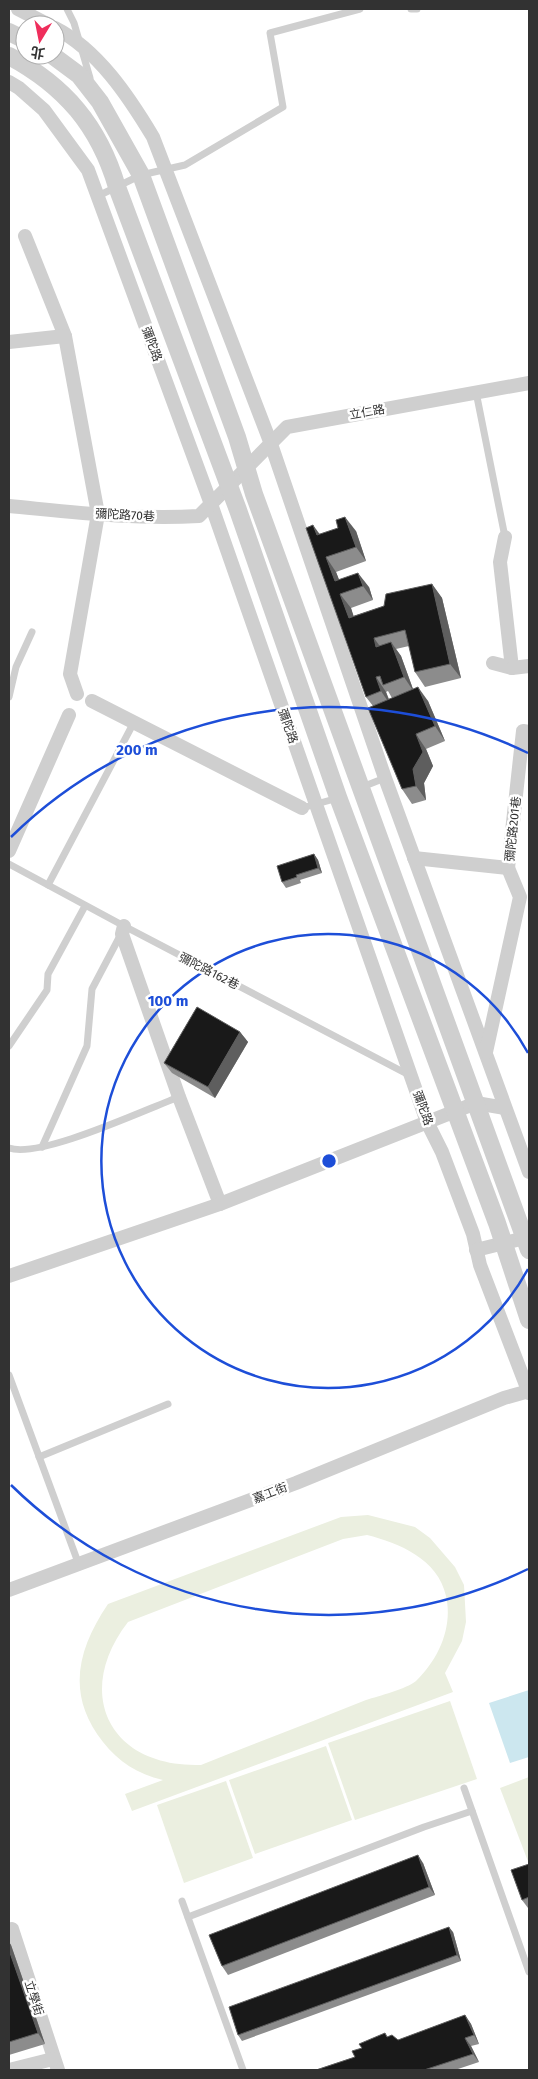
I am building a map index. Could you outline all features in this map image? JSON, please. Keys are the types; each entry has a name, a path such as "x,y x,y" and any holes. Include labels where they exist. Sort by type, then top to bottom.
{"street":[{"path":"18,9 30,15"},
{"path":"65,35 81,45 96,59 137,110 153,137 271,444 385,778 529,1172"},
{"name":"彌陀路","path":"9,56 38,74 88,121 109,160 117,187 229,486 338,797 456,1111 529,1320"},
{"path":"65,64 80,74 100,102 141,175 238,437 246,470 476,1104 528,1241 476,1250"},
{"name":"彌陀路","path":"9,82 19,88 44,110 88,170 211,504 308,806 427,1122 442,1152 473,1234 480,1264 529,1392"},
{"path":"25,236 65,336 98,514 70,674 77,694"},
{"path":"9,342 65,336"},
{"name":"立仁路","path":"229,486 287,426 529,383"},
{"name":"彌陀路70巷","path":"9,506 171,518 199,516 229,486"},
{"path":"505,537 500,562 512,668"},
{"path":"493,664 512,668 529,666"},
{"path":"92,701 133,724 308,806"},
{"path":"9,851 69,715"},
{"name":"彌陀路201巷","path":"414,858 508,868 523,731 529,732"},
{"path":"486,1052 520,897 508,868"},
{"path":"123,930 179,1097 220,1204"},
{"path":"9,1276 220,1204 476,1104 505,1108"},
{"name":"嘉工街","path":"9,1590 79,1566 296,1483 504,1398 529,1392"},
{"name":"立學街","path":"10,1926 56,2064"},
{"path":"9,2070 56,2064"}],"lane":[{"path":"67,9 81,45 86,69 100,102"},
{"path":"98,196 141,175 185,165 283,107 270,33 360,9"},
{"path":"411,9 417,9"},
{"path":"476,392 505,537"},
{"path":"9,697 16,667 32,632"},
{"path":"48,885 133,724"},
{"path":"362,787 385,778"},
{"path":"308,806 338,797"},
{"name":"彌陀路162巷","path":"9,864 85,906 123,930 411,1076"},
{"path":"9,1046 46,990 48,974 85,906"},
{"path":"42,1147 87,1046 92,989 123,930"},
{"path":"9,1148 17,1151 56,1144 179,1097"},
{"path":"511,1126 529,1150"},
{"path":"9,1375 79,1566"},
{"path":"39,1457 168,1404"},
{"path":"464,1788 529,1972"},
{"path":"188,1917 424,1827 472,1811"},
{"path":"182,1901 244,2070"}],"shaded area":[{"path":"368,1515 415,1527 430,1538 455,1567 464,1585 466,1622 462,1641 445,1673 453,1692 132,1811 125,1794 163,1780 137,1771 109,1749 91,1724 80,1690 83,1655 97,1621 108,1604 341,1517","holes":["367,1535 404,1548 426,1563 442,1583 446,1596 448,1619 442,1642 431,1663 412,1684 366,1700 201,1765 169,1763 143,1754 123,1740 109,1721 103,1699 103,1675 112,1649 128,1622 343,1539"]},
{"path":"450,1701 477,1779 355,1820 328,1743"},
{"path":"326,1746 352,1820 255,1854 229,1780"},
{"path":"529,1777 529,1864 500,1788"},
{"path":"226,1781 253,1858 184,1883 157,1805"}],"water":[{"path":"529,1690 529,1757 510,1763 489,1703"}],"building":[{"path":"345,517 356,547 326,557 335,581 358,573 363,586 340,594 349,618 384,606 386,594 432,584 450,664 415,672 405,630 374,638 376,647 391,642 404,677 383,685 380,676 376,677 381,691 366,697 306,528 313,525 317,535 338,528 336,520"},
{"path":"418,687 435,726 416,734 423,752 413,769 416,786 402,789 368,708"},
{"path":"314,854 318,868 282,882 277,866"},
{"path":"197,1007 240,1032 208,1087 164,1063"},
{"path":"418,1855 429,1887 222,1966 209,1935"},
{"path":"529,1864 529,1897 522,1900 511,1870"},
{"path":"449,1927 457,1955 238,2035 229,2007"},
{"path":"9,1950 38,2033 9,2042"},
{"path":"465,2015 474,2035 465,2038 473,2054 424,2070 316,2070 355,2057 352,2051 362,2048 359,2044 385,2033 387,2037 392,2035 398,2040"}]}
